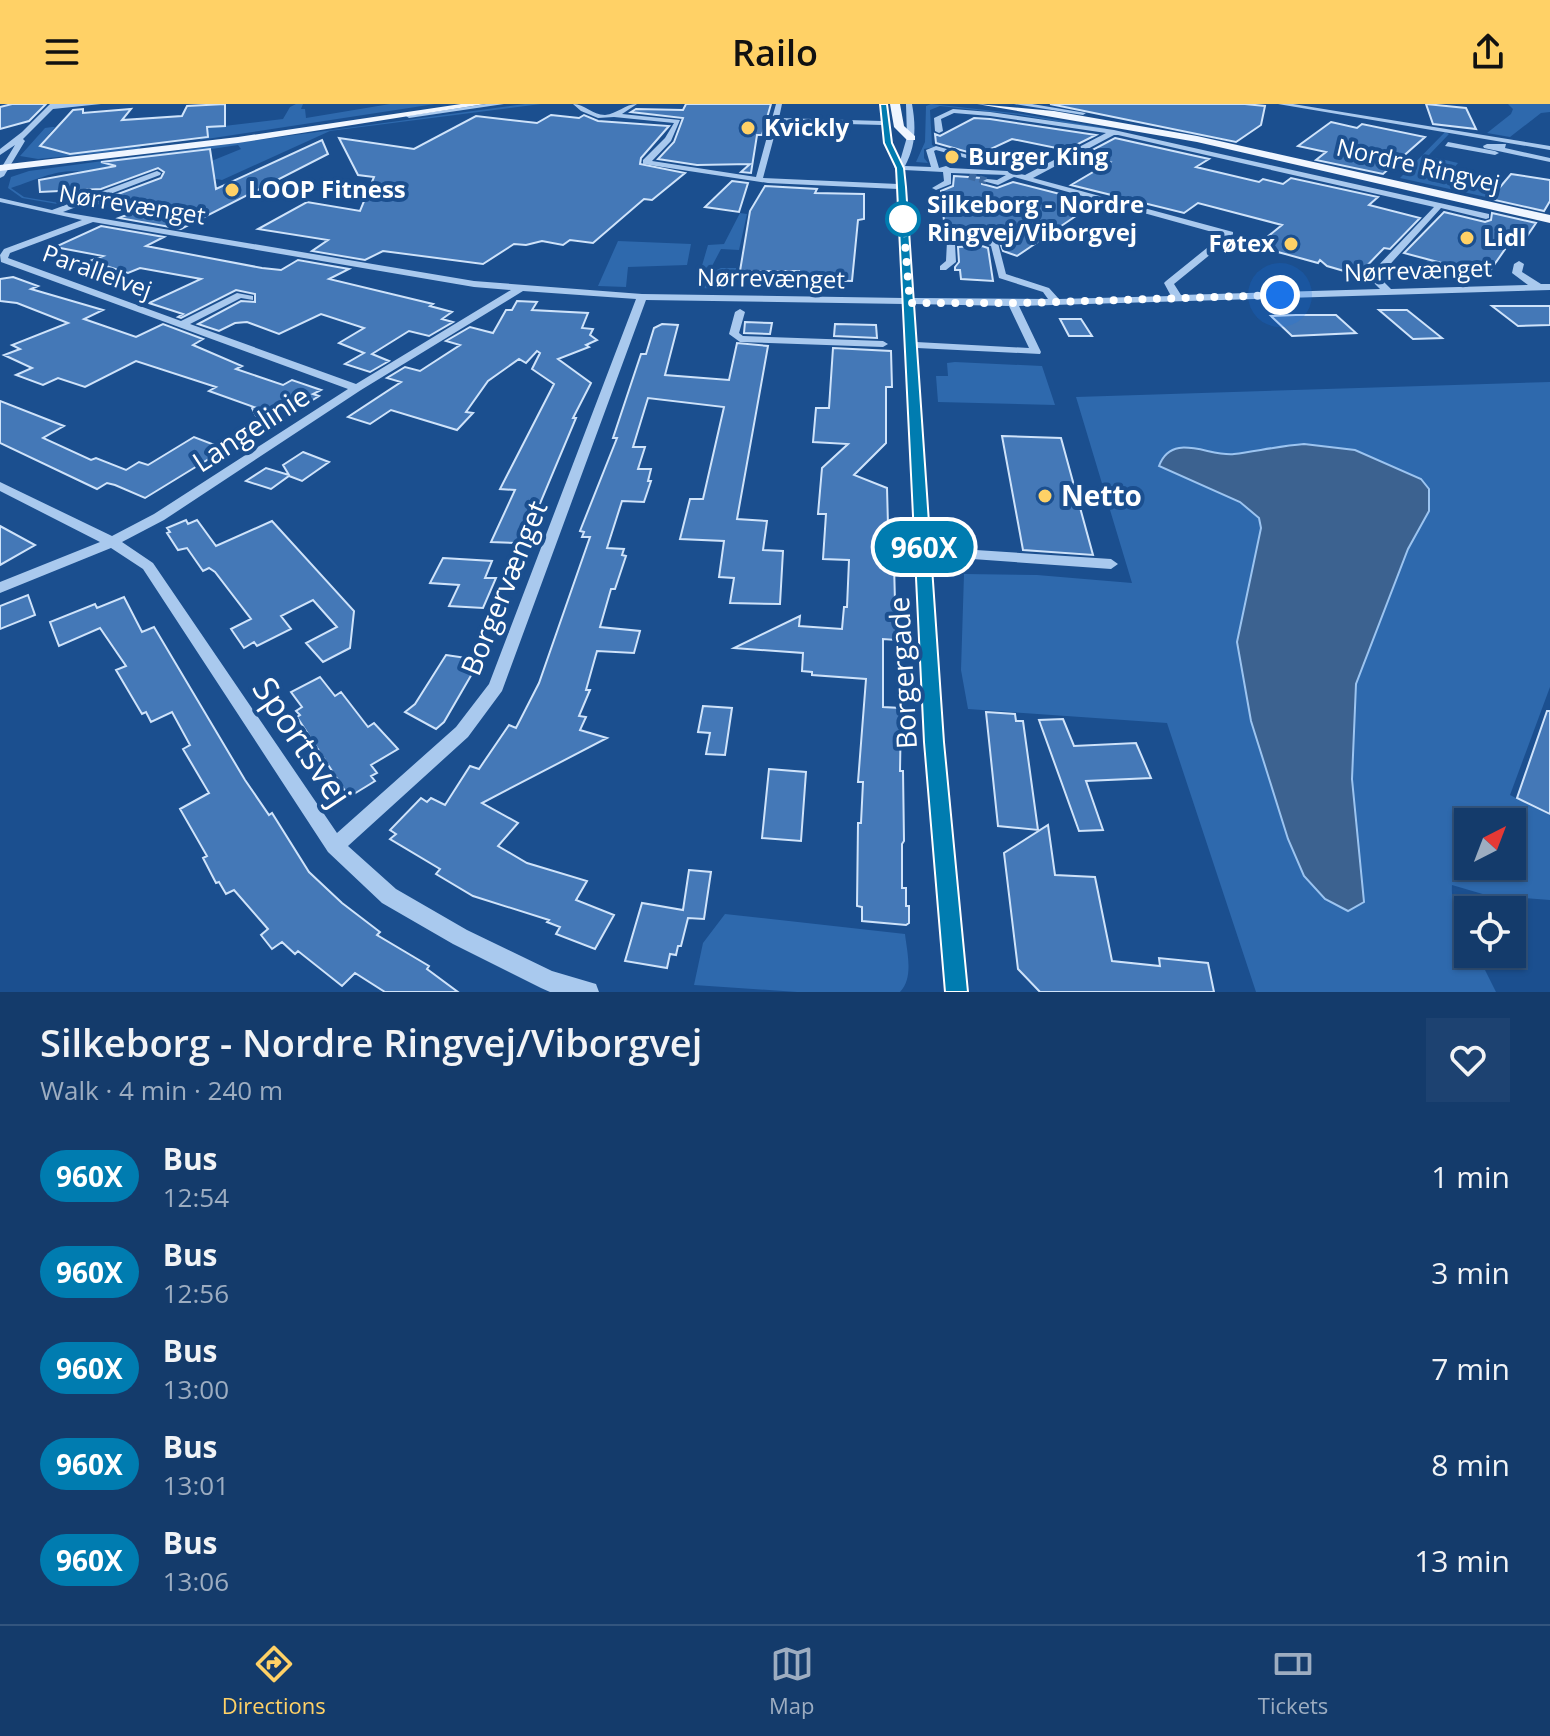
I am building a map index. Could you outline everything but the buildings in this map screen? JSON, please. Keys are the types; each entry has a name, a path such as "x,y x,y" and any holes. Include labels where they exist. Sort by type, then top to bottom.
{"main road":[{"path":"209,144 454,104"},
{"path":"2,171 480,104"},
{"path":"895,104 899,127 911,138"},
{"name":"Nordre Ringvej","path":"982,104 1083,113 1192,134 1550,219"},
{"name":"Nordre Ringvej","path":"1038,108 1277,156"}],"street":[{"path":"0,153 25,134 52,106 98,104"},
{"path":"385,118 501,104"},
{"path":"576,104 593,115 678,121 668,139 646,162 843,189 902,187"},
{"path":"616,116 634,104"},
{"path":"759,179 779,104"},
{"path":"883,104 888,143 900,168"},
{"path":"900,168 908,154 911,138 909,104"},
{"path":"1017,104 1083,113"},
{"path":"1281,104 1550,148"},
{"path":"1038,108 1104,126 1111,132"},
{"path":"939,131 937,118 961,111 1111,132 1486,216"},
{"path":"776,120 887,123"},
{"path":"1026,178 1111,132 1138,132 1241,153 1277,156"},
{"path":"2,171 25,134"},
{"path":"1448,144 1550,160"},
{"path":"1492,144 1550,160 1487,146 1492,144"},
{"path":"940,169 937,187 948,182 930,150 938,148 1012,169 1011,174"},
{"path":"900,168 1011,174 1230,234 1169,283 1177,297"},
{"name":"Borgergade","path":"900,168 913,345 934,742 957,992"},
{"path":"940,169 969,176"},
{"path":"54,213 157,173"},
{"path":"987,181 998,183 1011,174"},
{"name":"Nørrevænget","path":"2,202 519,289 642,297 1013,303 1550,287"},
{"path":"1389,292 1377,281 1379,270 1440,205"},
{"name":"Parallelvej","path":"93,219 7,251 4,260 357,388"},
{"path":"943,268 951,262 949,243 957,239 994,243 1000,269 1046,290 1056,302"},
{"path":"1519,264 1517,273 1538,287"},
{"name":"Langelinie","path":"0,588 112,542 159,517 357,388 519,289"},
{"name":"Parallelvej","path":"182,324 240,295 250,298"},
{"name":"Borgervænget","path":"335,846 462,732 496,687 642,297"},
{"path":"913,345 1036,352 1013,303"},
{"path":"740,312 734,334 740,339 883,344"},
{"name":"Sportsvej","path":"0,486 112,542 148,566 335,846 389,896 460,937 549,981 588,992"},
{"path":"924,551 1111,564"}],"shaded area":[{"path":"303,104 301,109 305,109 306,118 390,104 435,104 200,140 207,128 283,119 290,107"},
{"path":"525,104 541,104 330,131 222,180 182,173 241,149 238,145 119,163 107,168 104,176 78,171 57,173 11,188 24,197 63,205 22,198 8,188 11,177 29,171"},
{"path":"931,104 1022,114 1107,130 1020,115 940,106 930,110 932,145 935,147 924,149 924,158 928,163 916,162 925,142 926,106"},
{"path":"1508,104 1550,104 1550,112 1541,113 1510,137 1487,133 1511,114 1513,109"},
{"path":"55,127 39,146 60,152 144,141 139,149 38,159 20,156 45,128"},
{"path":"1445,132 1449,134 1428,156 1458,163 1447,176 1520,196 1513,203 1400,178"},
{"path":"740,213 747,214 739,250 721,249 712,266 701,269 708,245 724,244"},
{"path":"618,241 691,244 687,265 628,267 626,287 598,286"},
{"path":"1428,260 1489,276 1410,279"},
{"path":"721,268 736,268 736,289 697,288 700,278"},
{"path":"947,363 1042,366 1055,405 938,402 936,376 948,376"},
{"path":"1550,382 1550,687 1510,795 1550,815 1550,900 1486,895 1452,885 1454,968 1484,968 1496,992 1256,992 1167,723 968,709 961,670 964,574 1037,575 1132,583 1076,397"},
{"path":"1304,444 1355,450 1421,479 1429,489 1429,511 1408,549 1356,684 1352,779 1364,902 1348,911 1325,899 1304,876 1288,839 1251,721 1237,642 1261,528 1259,518 1240,502 1159,466 1165,456 1182,448 1234,454"},
{"path":"725,914 905,934 907,980 900,992 797,992 694,985 703,943"}],"tunnel":[{"path":"969,176 987,181"}],"bus line":[{"name":"960X","path":"883,104 888,143 900,168 902,187 934,742 956,962 956,992"}],"place":[{"name":"Kvickly","path":"748,128"},
{"name":"Burger King","path":"952,157"},
{"name":"LOOP Fitness","path":"232,190"},
{"name":"Silkeborg - Nordre Ringvej/Viborgvej","path":"903,219"},
{"name":"Lidl","path":"1467,238"},
{"name":"Føtex","path":"1291,244"},
{"name":"Netto","path":"1045,496"}],"route":[{"path":"903,219 910,303 1023,303 1280,295"}]}
